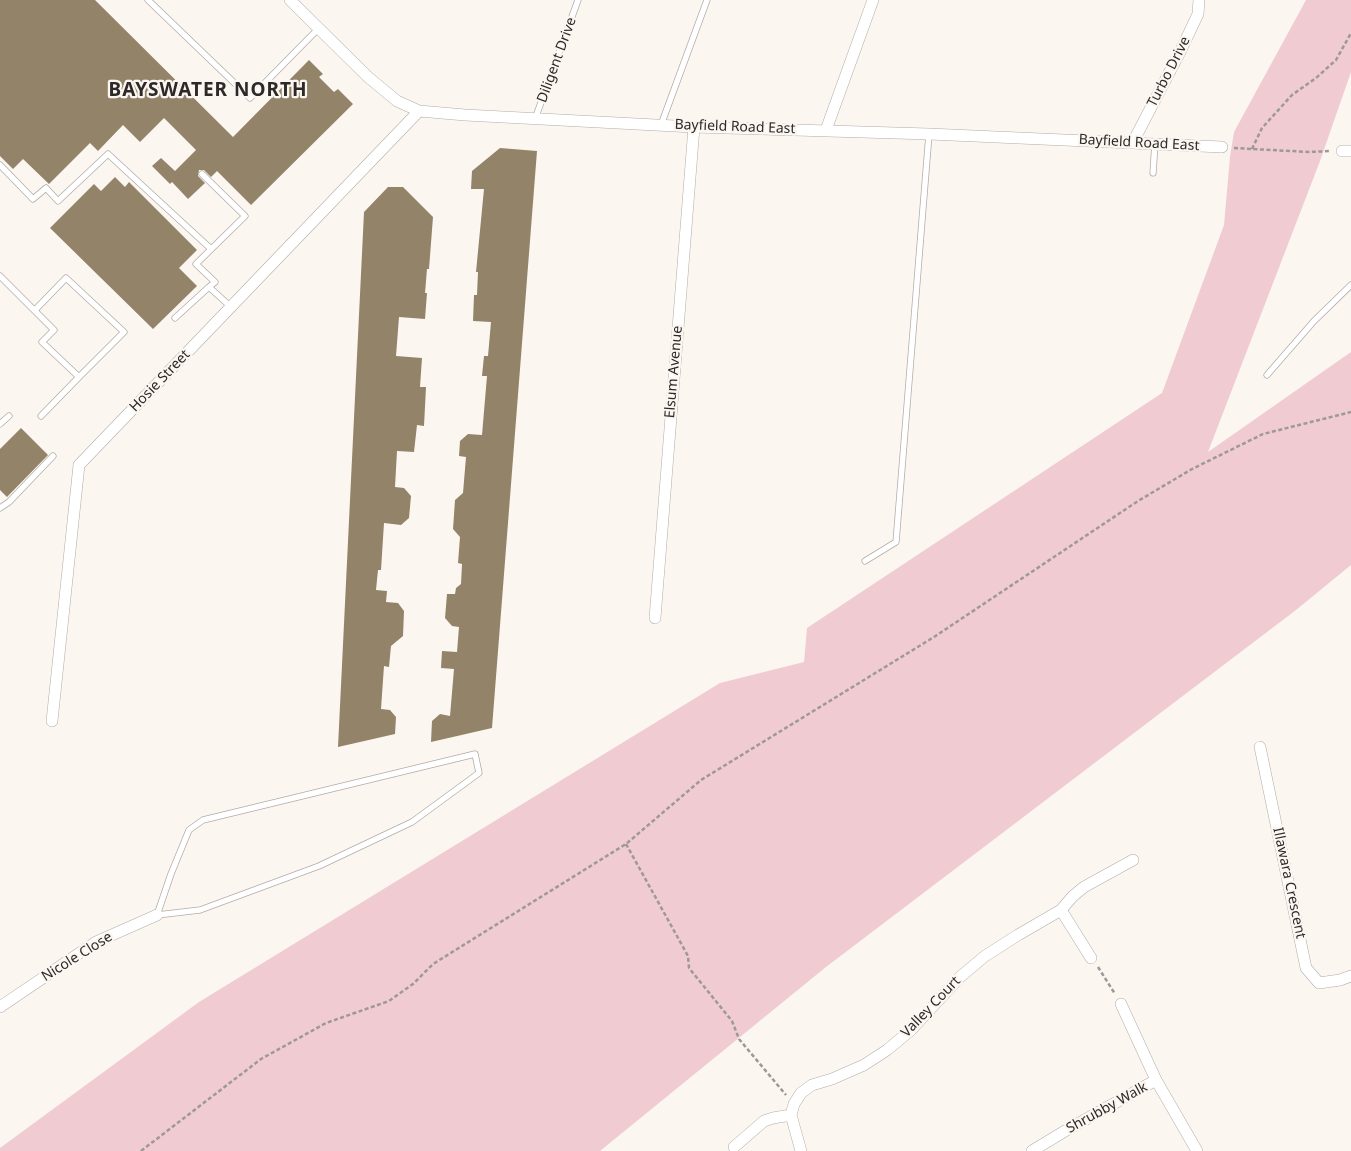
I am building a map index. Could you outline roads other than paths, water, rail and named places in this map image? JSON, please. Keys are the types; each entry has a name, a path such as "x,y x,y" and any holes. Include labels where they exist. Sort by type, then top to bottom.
{"street":[{"name":"Bayfield Road East","path":"290,0 368,77 396,101 419,111 694,127 826,130 1222,147"},
{"path":"826,130 873,0"},
{"name":"Turbo Drive","path":"1133,142 1194,23 1198,14 1199,0"},
{"name":"Hosie Street","path":"52,721 79,465 419,111"},
{"name":"Elsum Avenue","path":"655,618 694,127"},
{"name":"Illawara Crescent","path":"1260,747 1306,968 1319,983 1340,980 1351,976"},
{"name":"Valley Court","path":"792,1110 800,1093 812,1085 832,1079 864,1064 887,1050 911,1030 960,976 985,956 1018,934 1062,910 1073,896 1084,887 1132,860"},
{"path":"1062,910 1092,958"},
{"name":"Nicole Close","path":"0,1007 96,942 157,915"},
{"name":"Shrubby Walk","path":"1121,1004 1156,1080 1197,1151"},
{"name":"Shrubby Walk","path":"1032,1151 1156,1080"},
{"path":"734,1147 764,1121 792,1110 801,1151"}],"lane":[{"path":"148,0 250,98 319,28"},
{"name":"Diligent Drive","path":"535,119 578,0"},
{"path":"661,125 707,0"},
{"path":"865,561 896,542 929,134"},
{"path":"1153,174 1155,144"},
{"path":"0,166 34,199 46,188 58,201 108,154 211,249"},
{"path":"175,318 215,282 196,264 244,216 202,174"},
{"path":"0,276 54,330 42,342 79,377"},
{"path":"35,310 66,278 124,332 41,416"},
{"path":"1267,375 1314,321 1351,285"},
{"path":"209,287 231,307"},
{"path":"0,424 9,416"},
{"path":"0,508 9,502 53,456"},
{"path":"475,754 479,773 412,822 319,866 209,907 200,910 157,915 189,830 204,820 475,754"}],"district":[{"name":"BAYSWATER NORTH","path":"208,91"}]}
